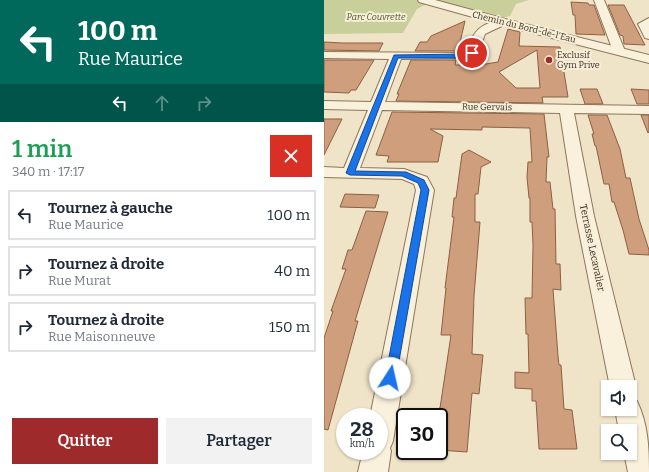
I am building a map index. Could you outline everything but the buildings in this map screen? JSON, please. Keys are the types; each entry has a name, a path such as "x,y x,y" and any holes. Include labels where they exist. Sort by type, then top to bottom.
{"street":[{"name":"Chemin du Bord-de-l'Eau","path":"423,0 502,22 649,59"},
{"path":"599,0 619,51"},
{"path":"324,55 466,56 472,53 478,34 484,29 502,22"},
{"path":"646,23 649,36"},
{"path":"350,173 396,56"},
{"name":"Rue Gervais","path":"324,105 649,110"},
{"name":"Terrasse Lecavalier","path":"566,108 585,216 621,380"},
{"path":"324,172 404,174 421,181 425,190 385,408"},
{"path":"630,416 642,472"},
{"path":"373,472 375,460"}],"green space":[{"name":"Parc Couvrette","path":"324,0 417,0 427,4 417,9 403,33 324,34"},
{"path":"430,0 529,0 516,4 510,16 501,18"}],"place":[{"name":"Exclusif Gym Prive","path":"549,60"}],"route":[{"path":"390,378 425,190 421,181 404,174 350,173 396,56 466,56 472,53"}]}
